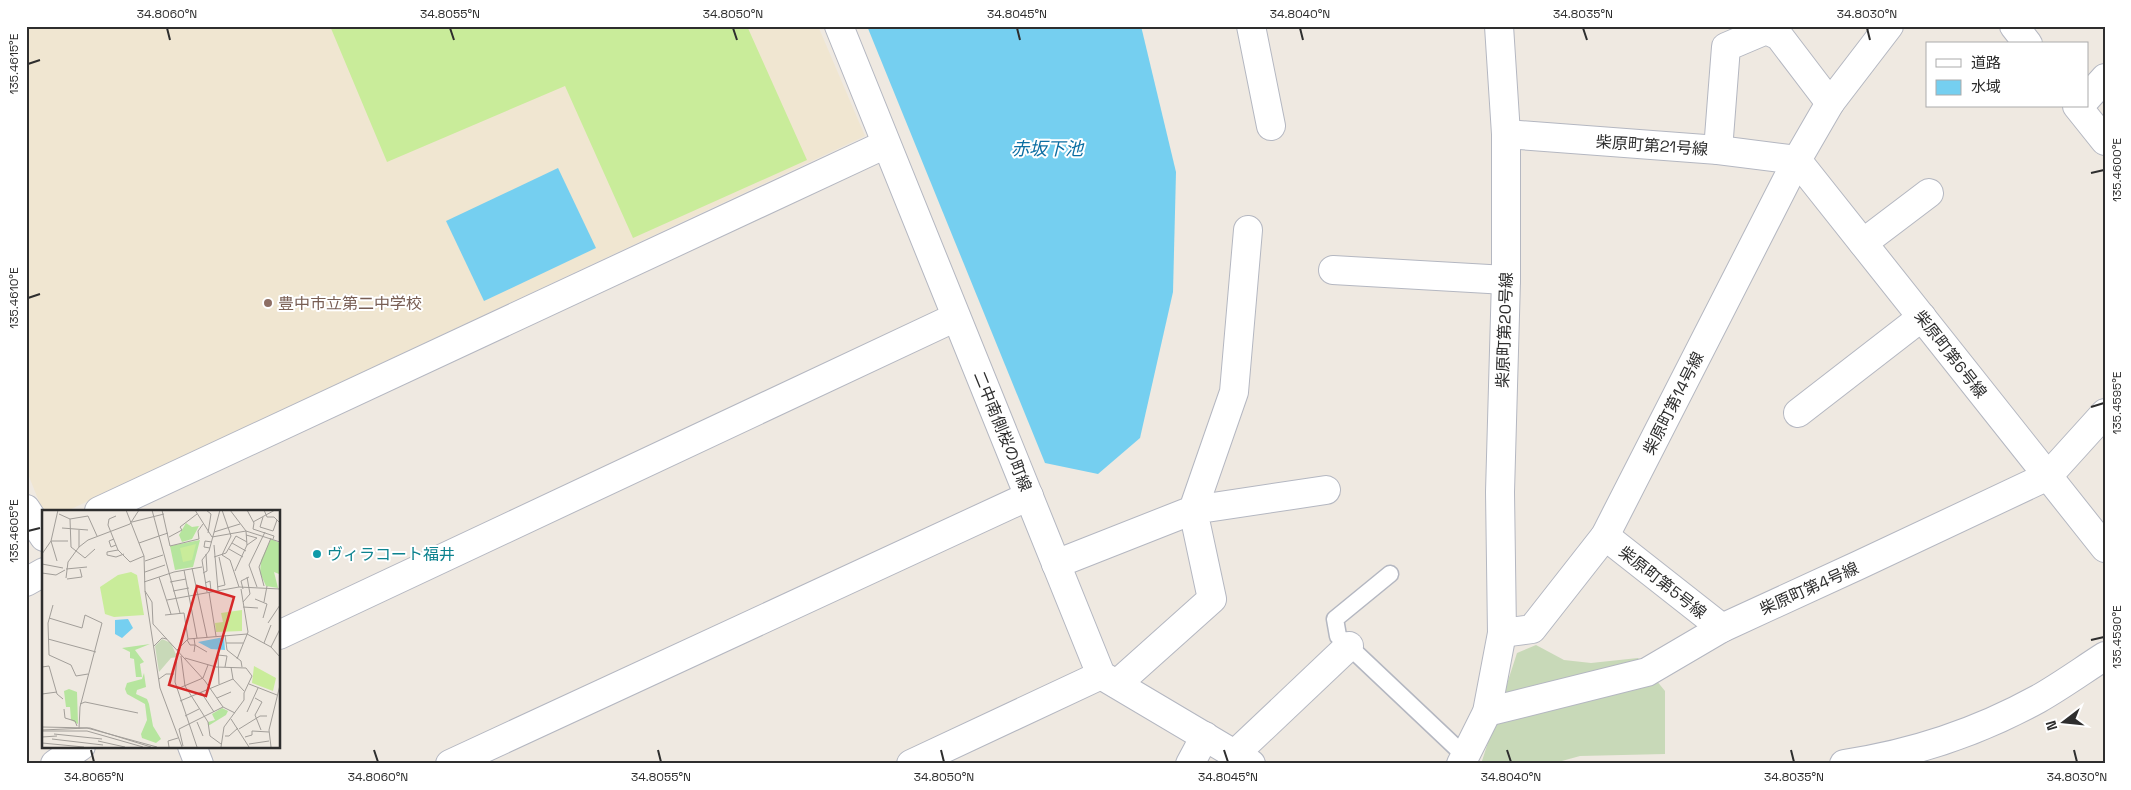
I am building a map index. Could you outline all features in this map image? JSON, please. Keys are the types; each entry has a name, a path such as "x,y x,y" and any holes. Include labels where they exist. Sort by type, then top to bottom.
{"street":[{"name":"二中南側桜の町線","path":"839,26 1056,564 1109,679"},
{"path":"1250,26 1271,126"},
{"name":"柴原町第20号線","path":"1499,26 1506,134 1506,280 1500,492 1502,633"},
{"name":"柴原町第14号線","path":"1502,633 1532,629 1605,536 1797,160 1830,103 1889,26"},
{"path":"2014,26 2026,42"},
{"path":"1718,150 1726,47 1766,30 1779,36 1830,103"},
{"path":"2088,96 2105,78"},
{"path":"2083,108 2105,141"},
{"name":"柴原町第21号線","path":"1506,134 1718,150 1797,160"},
{"path":"101,510 886,144"},
{"name":"柴原町第6号線","path":"1797,160 2105,548"},
{"path":"1863,243 1929,193"},
{"path":"911,764 1109,679 1212,599 1193,510 1234,392 1248,230"},
{"path":"1333,270 1506,280"},
{"path":"280,635 956,317"},
{"path":"1798,413 1922,317"},
{"name":"柴原町第4号線","path":"1487,712 1647,672 1722,628 2048,476 2105,413"},
{"path":"1056,564 1193,510 1326,490"},
{"path":"450,764 1029,496"},
{"path":"26,509 42,533"},
{"name":"柴原町第5号線","path":"1605,536 1722,628"},
{"path":"26,582 42,573"},
{"path":"1463,760 1487,712 1502,633"},
{"path":"1109,679 1243,759 1349,646"},
{"path":"1844,764 1874,762 1963,734 2038,699 2105,656"},
{"path":"1190,764 1205,736"},
{"path":"55,764 78,748"},
{"path":"193,748 200,764"}],"lane":[{"path":"1390,574 1335,619 1338,636 1463,760"}],"shaded area":[{"name":"豊中市立第二中学校","path":"26,26 818,26 865,136 69,510 42,509 26,469"}],"green space":[{"path":"330,26 747,26 807,160 633,238 565,86 387,162"},
{"path":"1536,645 1564,660 1591,663 1638,658 1665,691 1665,754 1580,756 1551,764 1481,764 1517,653"}],"water":[{"name":"赤坂下池","path":"867,26 1141,26 1176,172 1173,292 1140,438 1098,474 1045,463"},
{"path":"558,168 596,248 484,301 446,221"}],"place":[{"name":"豊中市立第二中学校","path":"268,303"},
{"name":"ヴィラコート福井","path":"317,554"}]}
